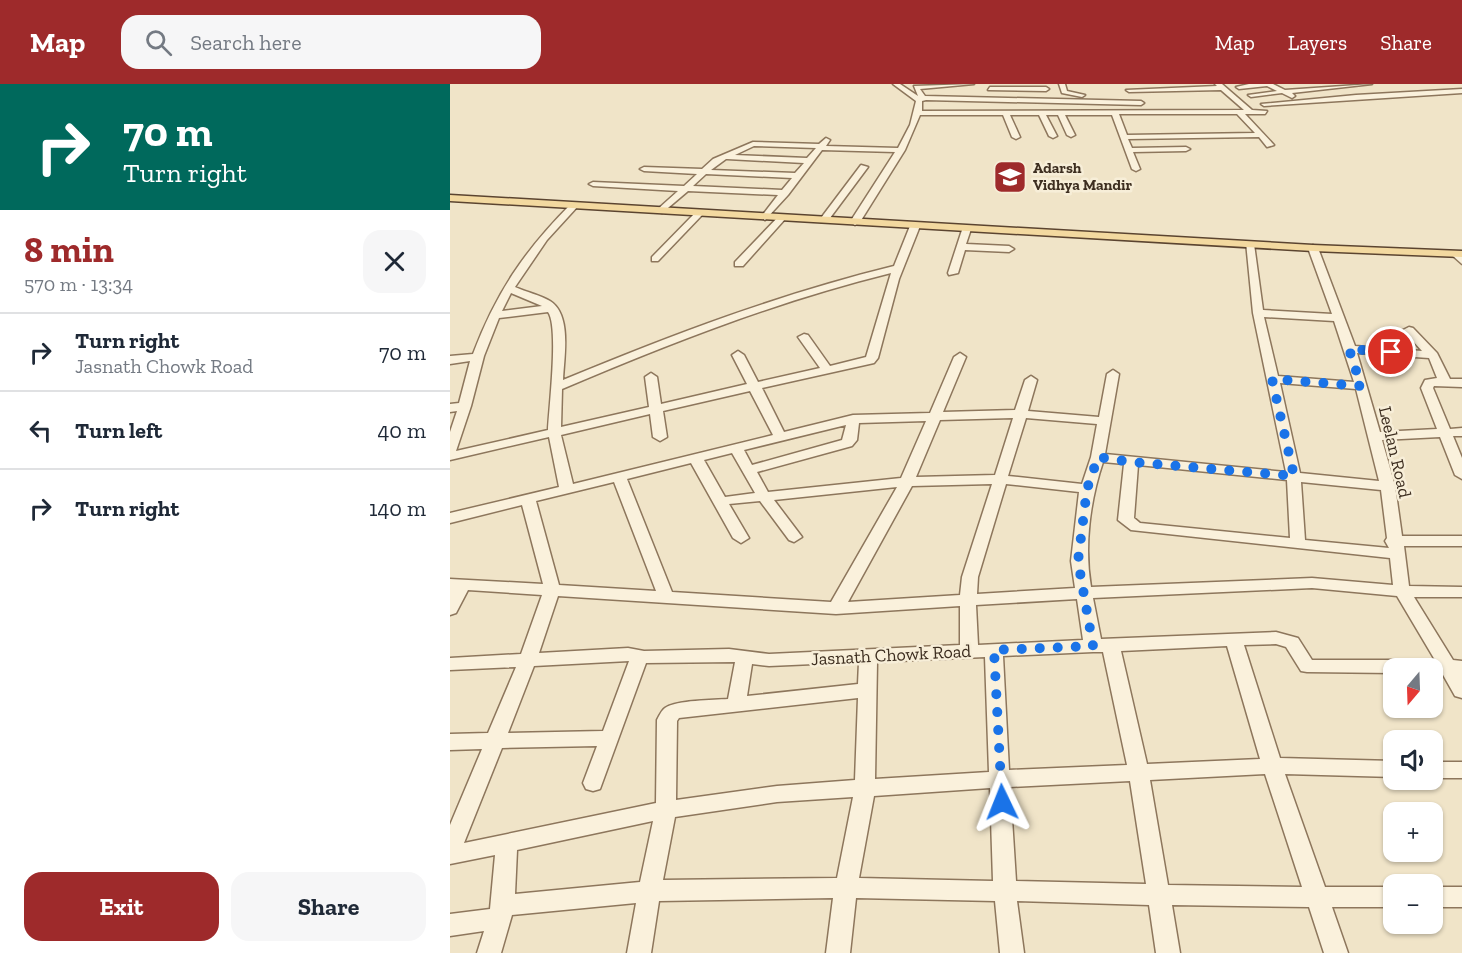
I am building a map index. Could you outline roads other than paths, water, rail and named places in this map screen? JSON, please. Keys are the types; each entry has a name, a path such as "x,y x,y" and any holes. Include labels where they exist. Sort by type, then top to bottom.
{"main road":[{"path":"450,198 1460,256"}],"street":[{"path":"896,84 921,98 1141,103"},
{"path":"951,84 956,99"},
{"path":"855,222 899,154 918,113 921,98 917,87 971,84"},
{"path":"1062,84 1064,92 1090,96 1092,102"},
{"path":"1123,84 1150,114"},
{"path":"1239,87 1270,84 1301,101"},
{"path":"1251,95 1284,93 1333,85 1369,84"},
{"path":"1333,85 1367,102"},
{"path":"988,100 990,86 1045,87 1045,102"},
{"path":"1129,90 1221,86 1251,113"},
{"path":"1183,87 1192,95"},
{"path":"1402,87 1419,94"},
{"path":"1152,90 1159,98"},
{"path":"1264,104 1462,91"},
{"path":"1199,101 1212,113"},
{"path":"975,125 978,114 982,110 1032,109"},
{"path":"918,113 952,117 978,114 1265,112"},
{"path":"1195,113 1200,121"},
{"path":"1240,113 1270,145"},
{"path":"1006,114 1016,137"},
{"path":"1042,114 1053,136"},
{"path":"1060,114 1071,135"},
{"path":"1115,114 1137,169"},
{"path":"1206,128 1219,145"},
{"path":"1174,129 1191,157"},
{"path":"1124,137 1261,135"},
{"path":"662,210 724,156 757,143 819,149 838,156 899,154"},
{"path":"724,156 819,149"},
{"path":"765,217 819,149"},
{"path":"1129,150 1186,149"},
{"path":"824,220 864,167"},
{"path":"644,169 799,176"},
{"path":"593,184 785,194"},
{"path":"450,449 465,406 477,357 493,315 507,288 555,226 575,205"},
{"path":"655,259 700,213"},
{"path":"739,264 782,218"},
{"path":"450,456 828,370 871,363 898,268 915,226"},
{"path":"953,273 966,229"},
{"path":"1249,244 1258,313 1294,476 1298,544"},
{"path":"960,248 1009,249"},
{"name":"Leelan Road","path":"1313,248 1361,386 1388,486 1401,591 1455,667 1462,691"},
{"path":"555,388 664,342 815,288 898,268"},
{"path":"507,288 547,304 556,315 559,336 554,432 567,490"},
{"path":"493,315 552,308"},
{"path":"1258,313 1337,318"},
{"path":"1409,330 1433,355 1445,382"},
{"path":"804,337 828,370"},
{"path":"1349,349 1433,355"},
{"path":"738,355 780,436"},
{"path":"450,360 477,357"},
{"path":"836,608 907,482 960,357"},
{"path":"1113,374 1098,457 1087,489 1078,561 1083,592 1102,646 1139,772 1168,953"},
{"path":"651,377 660,437"},
{"path":"1272,379 1361,386"},
{"path":"969,651 968,601 973,564 1031,380"},
{"path":"1462,384 1432,382 1427,388 1462,475"},
{"path":"450,408 465,406"},
{"path":"450,518 853,419 1021,414 1105,421"},
{"path":"750,470 847,443 850,440 853,419"},
{"path":"1373,436 1462,432"},
{"path":"735,447 764,497 794,537"},
{"path":"695,457 741,538"},
{"path":"1098,457 1388,486"},
{"path":"1131,462 1126,520 1129,524 1144,528 1298,544 1395,548 1462,541"},
{"path":"619,477 666,597"},
{"path":"730,500 907,482 1001,479 1087,489"},
{"path":"450,853 528,659 552,589 528,500"},
{"path":"450,609 456,585 552,589 836,608 1083,592 1312,583 1401,591 1462,592"},
{"name":"Jasnath Chowk Road","path":"450,664 628,654 640,657 688,654 745,656 769,660 1276,638 1285,639 1297,647 1307,666 1455,667"},
{"path":"1234,640 1272,766 1336,953"},
{"path":"994,650 1005,892 1012,953"},
{"path":"736,704 745,656"},
{"path":"838,953 846,888 865,787 868,656"},
{"path":"593,783 640,657"},
{"path":"639,953 666,810 667,720 669,716 679,711 867,690"},
{"path":"450,742 610,738"},
{"path":"450,853 666,810 777,794 1001,779 1272,766 1383,769"},
{"path":"1443,770 1462,770"},
{"path":"489,953 501,912 507,843"},
{"path":"450,925 501,912 698,889 846,888 1159,896 1383,897"},
{"path":"1443,897 1462,897"}],"place":[{"name":"Adarsh Vidhya Mandir","path":"1010,177"}]}
